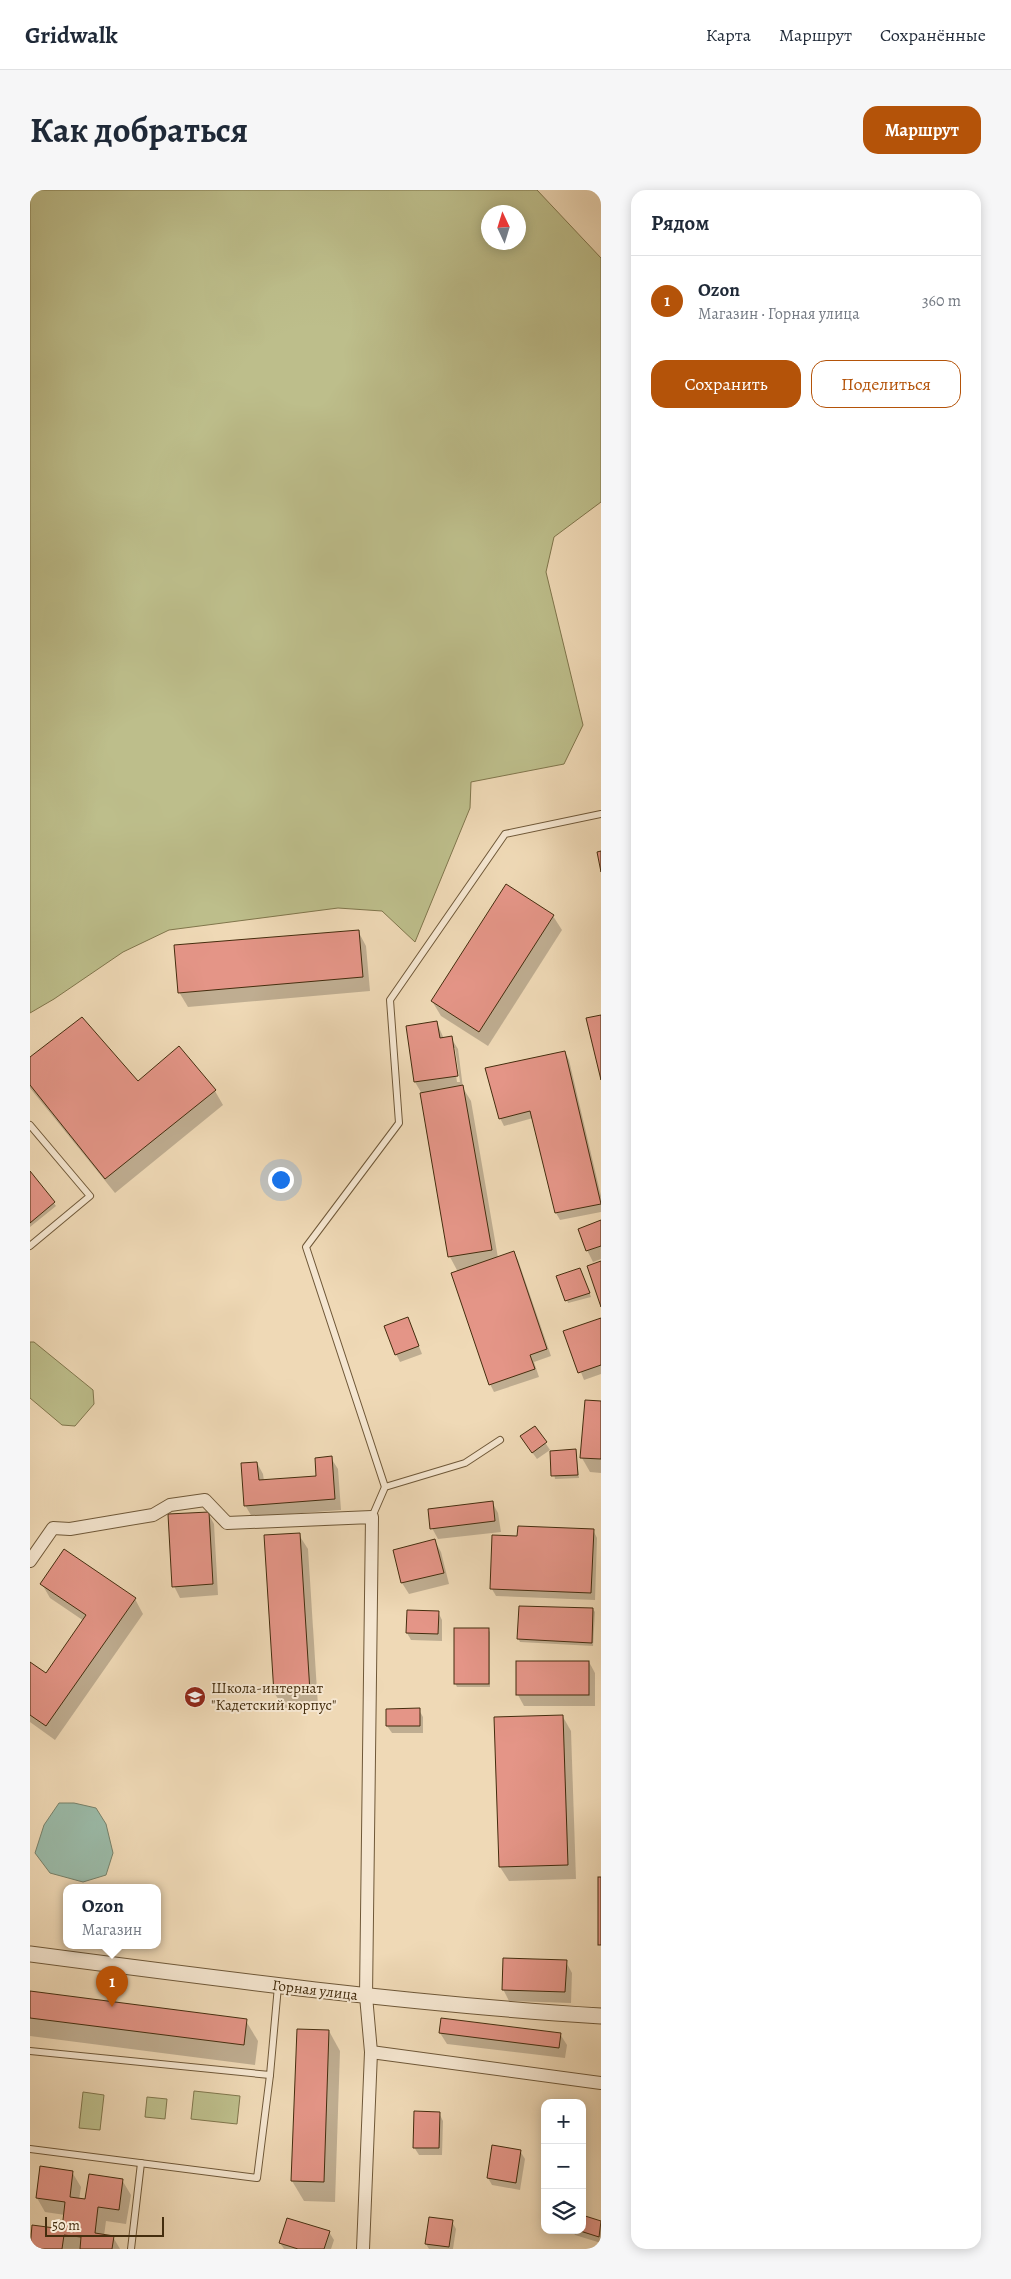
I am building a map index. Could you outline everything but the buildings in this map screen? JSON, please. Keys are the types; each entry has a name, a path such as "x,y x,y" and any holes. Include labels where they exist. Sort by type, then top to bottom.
{"street":[{"path":"30,1561 53,1528 70,1529 153,1515 170,1505 205,1500 227,1523 372,1517 366,1996 371,2052 363,2249"},
{"name":"Горная улица","path":"30,1954 366,1996 492,2009 601,2016"},
{"path":"371,2052 601,2082"}],"lane":[{"path":"372,1517 385,1488 306,1247 399,1123 390,1000 505,834 601,814"},
{"path":"30,1125 90,1196 30,1246"},
{"path":"385,1488 465,1463 500,1440"},
{"path":"30,2149 257,2178 270,2075 278,1985"},
{"path":"30,2051 270,2075"},
{"path":"130,2249 141,2163"}],"green space":[{"path":"30,190 537,190 601,258 601,502 554,537 546,572 583,725 564,764 471,782 470,808 415,942 382,911 338,908 169,930 123,952 30,1013"},
{"path":"30,1342 34,1342 93,1390 94,1404 75,1426 62,1425 30,1398"},
{"path":"194,2091 240,2096 237,2124 191,2119"},
{"path":"83,2092 104,2095 100,2130 79,2128"},
{"path":"147,2097 167,2099 165,2119 145,2117"}],"shaded area":[{"path":"59,1803 74,1803 96,1808 106,1824 113,1853 106,1875 83,1882 50,1873 35,1853 44,1825"}],"place":[{"name":"Школа-интернат \"Кадетский корпус\"","path":"195,1697"},
{"name":"Ozon","path":"112,2007"}]}
